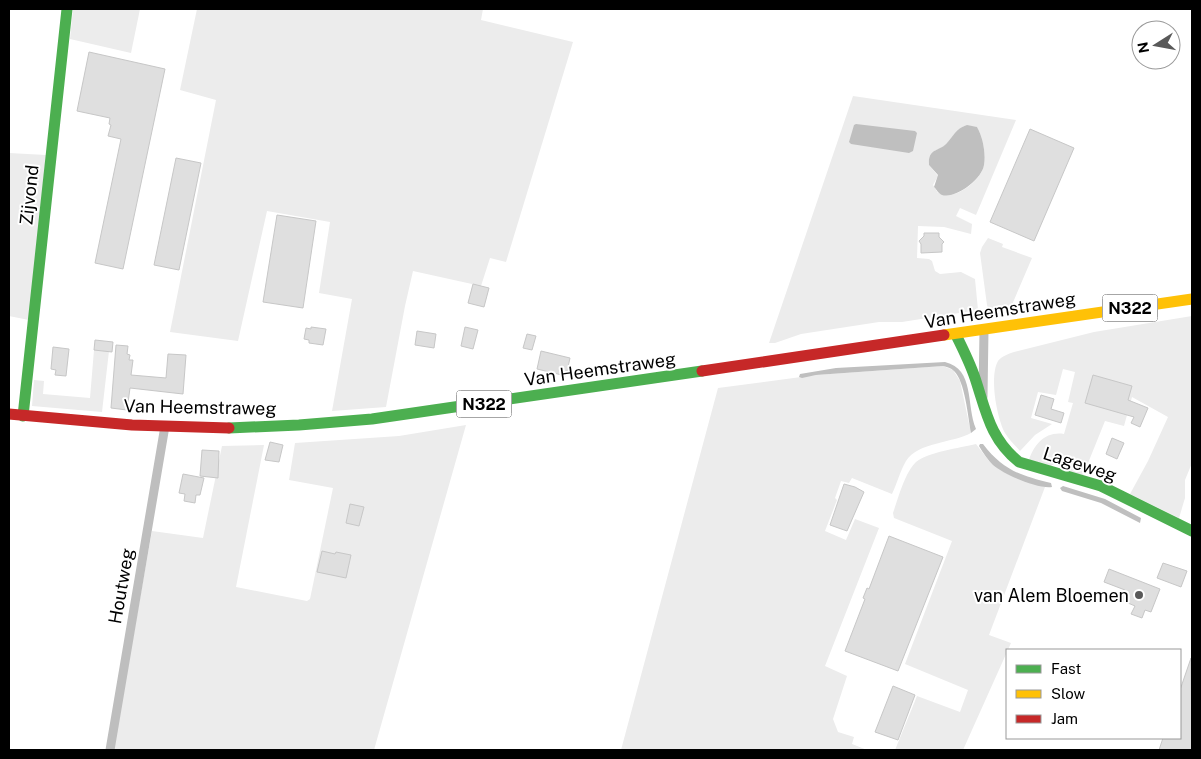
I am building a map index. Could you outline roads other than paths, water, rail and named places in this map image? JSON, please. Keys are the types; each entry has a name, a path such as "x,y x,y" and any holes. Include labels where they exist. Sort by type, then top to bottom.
{"main road":[{"name":"Zijvond","path":"23,416 67,9"},
{"name":"Van Heemstraweg","path":"9,414 165,426 253,428 372,419 1192,299"},
{"name":"Lageweg","path":"956,335 976,382 990,428 999,444 1010,456 1018,462 1101,486 1192,531"}],"street":[{"name":"Lageweg","path":"983,405 984,330"},
{"name":"Houtweg","path":"110,750 165,426"}],"place":[{"name":"van Alem Bloemen","path":"1139,595"}]}
